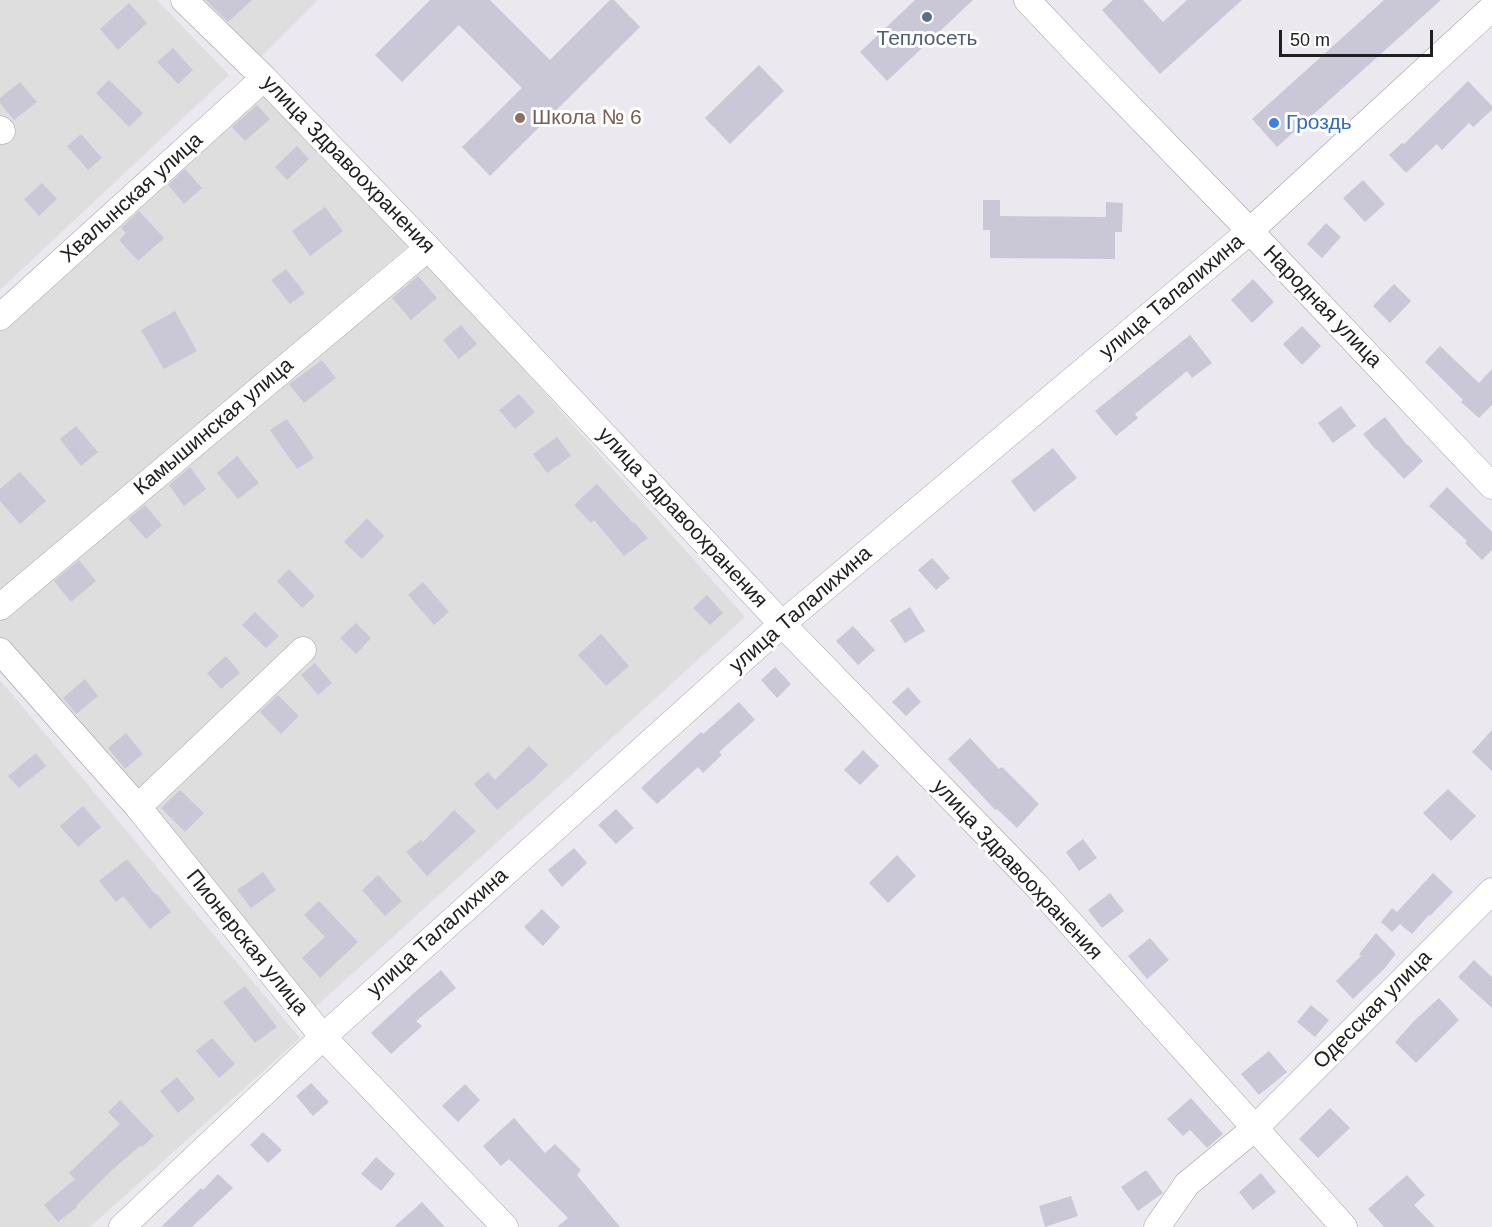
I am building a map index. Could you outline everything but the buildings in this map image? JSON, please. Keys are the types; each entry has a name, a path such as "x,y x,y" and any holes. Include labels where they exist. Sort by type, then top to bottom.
{"street":[{"name":"улица Здравоохранения","path":"184,0 264,78 428,248 782,624 1036,885 1344,1227"},
{"name":"Народная улица","path":"1027,0 1492,486"},
{"name":"улица Талалихина","path":"122,1227 323,1037 782,624 1250,231 1492,8"},
{"name":"Хвалынская улица","path":"0,317 264,78"},
{"name":"Камышинская улица","path":"0,607 428,248"},
{"path":"138,807 303,650"},
{"name":"Пионерская улица","path":"0,651 138,807 323,1037 505,1227"},
{"name":"Одесская улица","path":"1157,1227 1187,1184 1254,1128 1492,891"}],"shaded area":[{"path":"0,0 157,0 229,75 0,290"},
{"path":"187,0 318,0 254,64"},
{"path":"258,88 409,245 0,595 0,316"},
{"path":"425,259 745,617 309,1013 0,646 0,607"},
{"path":"0,680 300,1038 90,1227 0,1227"}],"place":[{"name":"Теплосеть","path":"927,17"},
{"name":"Школа № 6","path":"520,118"},
{"name":"Гроздь","path":"1274,123"}]}
